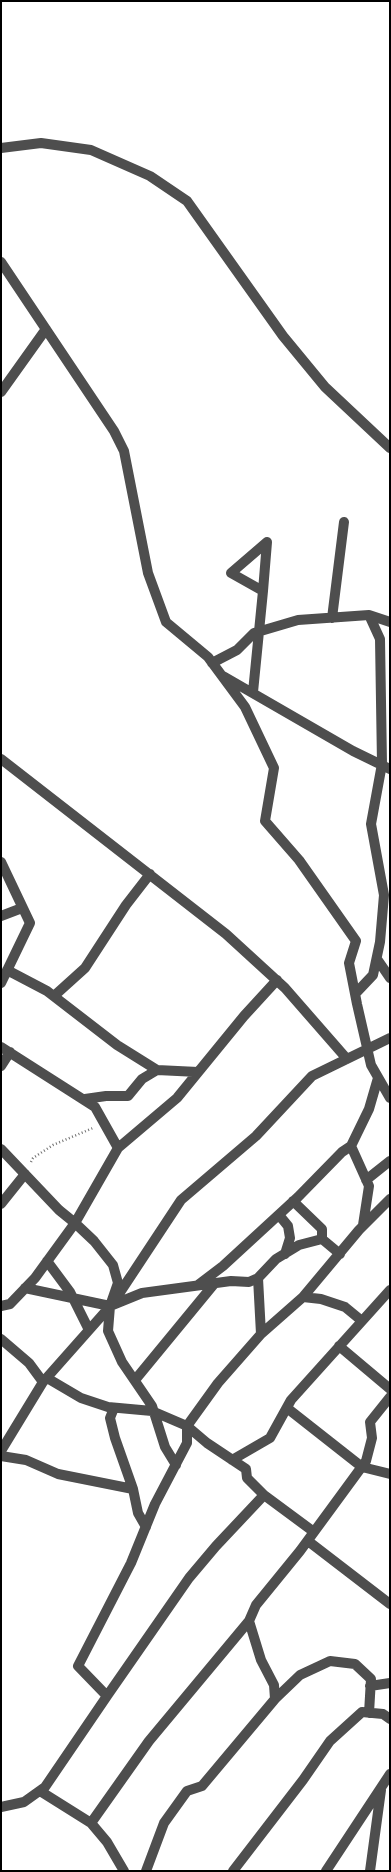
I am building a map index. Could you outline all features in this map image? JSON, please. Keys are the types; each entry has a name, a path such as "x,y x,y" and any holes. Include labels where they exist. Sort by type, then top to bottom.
{"street":[{"path":"1,148 41,143 91,150 150,176 187,201 283,336 324,387 390,448"},
{"path":"1,262 114,431 124,451 148,573 166,622 212,664 245,707 274,768 265,821 299,860 356,941 350,963 367,1051 371,1065 390,1098"},
{"path":"1,392 46,329"},
{"path":"332,618 344,522"},
{"path":"253,692 263,592 266,542 231,573 263,592"},
{"path":"212,664 237,650 254,633 298,620 369,616 390,622"},
{"path":"355,994 373,975 377,959 386,886 371,824 386,767 380,639 369,616"},
{"path":"221,675 353,751 386,767"},
{"path":"1,760 226,934 277,980 347,1060"},
{"path":"1,862 30,923 1,983"},
{"path":"54,996 85,968 126,905 150,874"},
{"path":"1,916 22,908"},
{"path":"377,959 390,978"},
{"path":"7,970 54,996 117,1045 157,1070 198,1072"},
{"path":"1,1306 10,1304 47,1261 75,1223 118,1148 177,1098 277,980"},
{"path":"1,1451 45,1380 110,1306 181,1200 256,1136 312,1076 367,1051 390,1038"},
{"path":"1,1066 5,1050 84,1099 95,1107 106,1123 118,1148"},
{"path":"84,1099 128,1096 142,1079 157,1070"},
{"path":"195,1287 223,1266 342,1152 352,1146 369,1109 378,1078"},
{"path":"352,1146 369,1186 367,1208 362,1227"},
{"path":"1,1149 59,1210 94,1241 112,1265 118,1283 110,1306 108,1331 122,1362 135,1380 152,1411 165,1447 176,1465"},
{"path":"366,1180 390,1161"},
{"path":"1,1204 24,1174"},
{"path":"107,1696 78,1666 131,1563 146,1527 187,1443 187,1426 218,1383 261,1334 303,1297 362,1227 390,1199"},
{"path":"293,1201 322,1229 322,1238 340,1254"},
{"path":"278,1215 288,1226 290,1238 285,1254"},
{"path":"25,1288 110,1306 142,1293 231,1281 249,1282 258,1278 276,1259 299,1245 322,1238"},
{"path":"47,1261 73,1297 89,1330"},
{"path":"258,1278 261,1334"},
{"path":"135,1380 214,1284"},
{"path":"232,1460 270,1438 291,1400 388,1295"},
{"path":"303,1297 321,1299 345,1307 362,1321"},
{"path":"1,1339 29,1363 45,1380 81,1398 114,1408 152,1411 187,1426 207,1443 246,1470 247,1478 264,1495 390,1604"},
{"path":"339,1346 390,1389"},
{"path":"90,1823 149,1741 249,1621 256,1605 311,1536 362,1467 366,1461 372,1438 370,1422 390,1397"},
{"path":"114,1408 110,1418 113,1431 133,1489 138,1513 146,1527"},
{"path":"287,1408 362,1467 390,1474"},
{"path":"1,1456 26,1460 58,1474 133,1489"},
{"path":"1,1807 24,1802 40,1790 189,1578 264,1495"},
{"path":"249,1621 261,1660 274,1685 275,1699"},
{"path":"146,1871 164,1823 187,1791 202,1786 275,1699 300,1675 330,1661 355,1664 371,1679 369,1713"},
{"path":"370,1686 390,1683"},
{"path":"233,1871 304,1780 330,1741 362,1712 382,1714 390,1719"},
{"path":"326,1871 390,1774"},
{"path":"370,1871 381,1787"},
{"path":"40,1790 90,1823 107,1842 124,1871"}],"path":[{"path":"24,1174 33,1158 53,1145 106,1123"}]}
